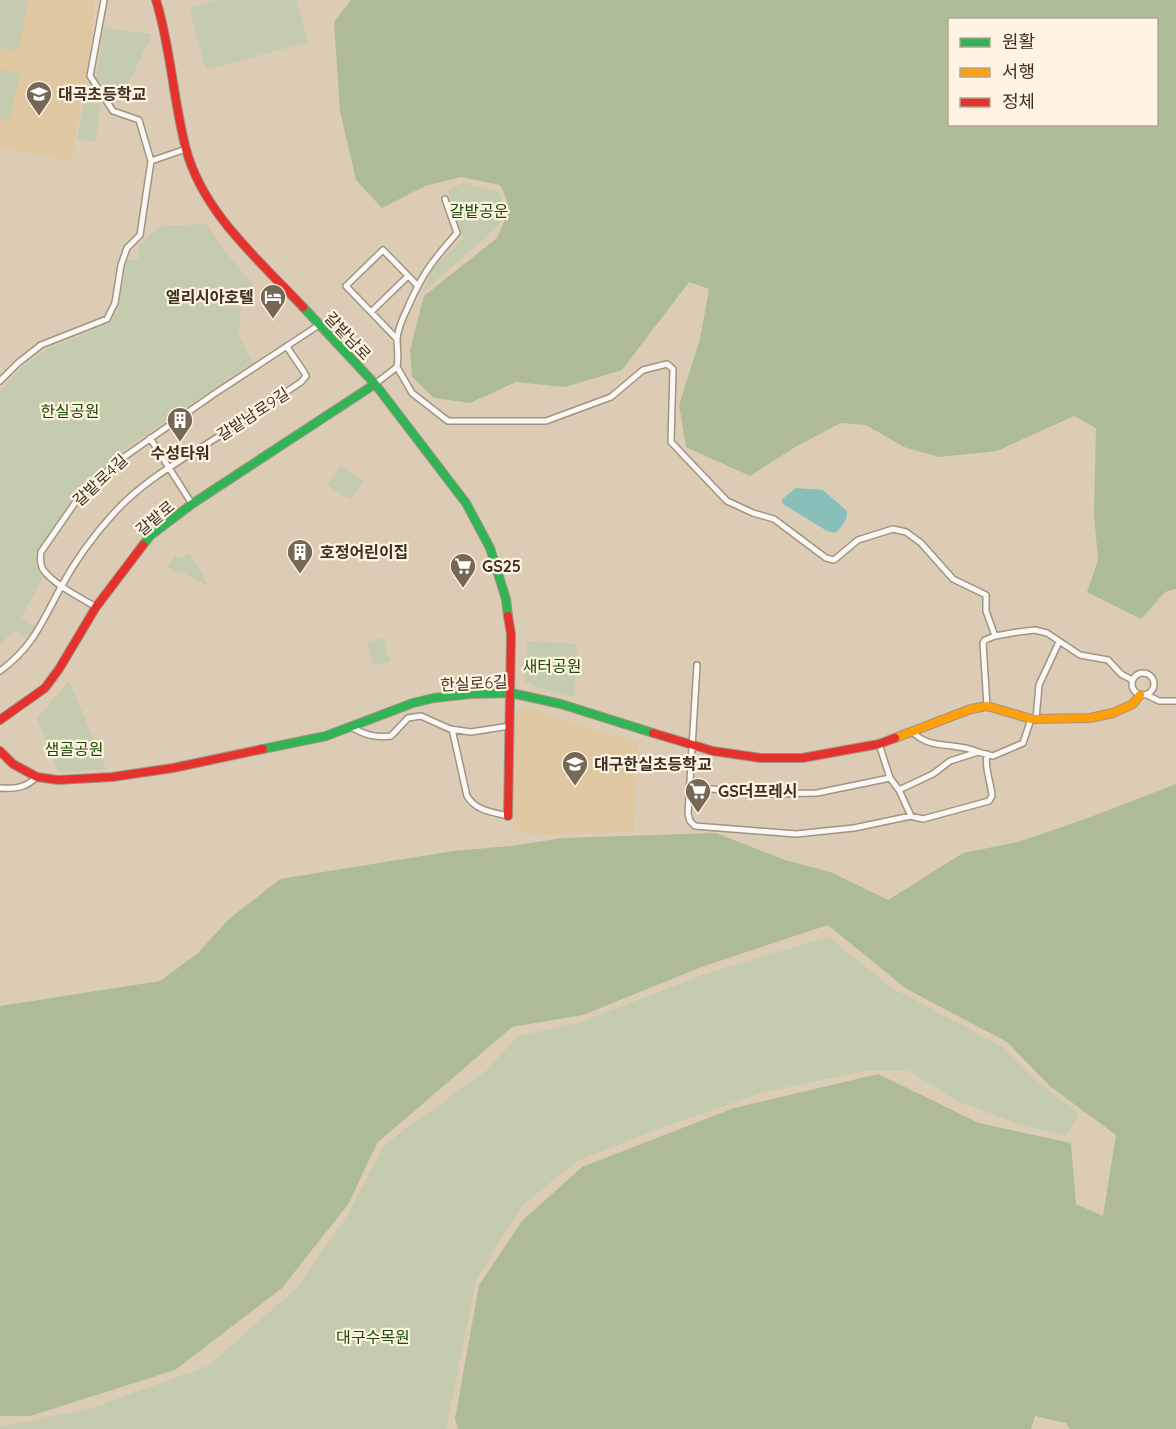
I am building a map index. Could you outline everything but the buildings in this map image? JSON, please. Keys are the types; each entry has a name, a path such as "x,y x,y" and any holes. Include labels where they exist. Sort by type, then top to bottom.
{"main road":[{"name":"갈밭남로","path":"156,0 164,24 172,83 186,149 197,180 213,208 242,243 375,384 466,502 490,548 507,599 511,634 508,816"},
{"name":"갈밭로","path":"0,720 45,688 96,607 151,535 192,504 375,384"},
{"name":"한실로6길","path":"0,751 13,764 37,777 81,780 173,768 247,751 283,747 326,736 404,706 452,695 511,693 561,704 693,745 730,754 783,759 813,757 879,744 970,709 987,706"},
{"path":"987,706 1034,719 1082,719 1113,714 1133,704 1144,695"}],"street":[{"path":"0,381 41,345 107,319 115,303 121,265 127,248 140,235 151,161 139,120 113,111 90,76 104,0"},
{"path":"151,161 186,149"},
{"path":"445,199 457,233 430,262 417,285 403,319 398,339 397,367 412,393 448,421 546,421 610,397 643,370 667,364 673,369 671,442 727,501 753,513 774,519 826,558 834,560 858,540 893,529 906,532 921,543 953,579 986,595 986,611 995,636"},
{"path":"398,339 346,286 383,250 417,285"},
{"path":"371,312 408,276"},
{"path":"192,504 150,438 319,325"},
{"name":"갈밭남로9길","path":"169,468 301,382 306,376 287,347"},
{"path":"375,384 397,367"},
{"name":"갈밭로4길","path":"62,585 43,571 40,552 84,491 117,462 150,438"},
{"name":"갈밭로4길","path":"0,671 28,646 80,556 114,513 145,484 169,468"},
{"path":"62,585 96,607"},
{"path":"987,706 983,643 984,640 995,636 1035,630 1047,633 1080,655 1108,660 1121,674 1132,680"},
{"path":"913,732 924,741 969,747 993,756 1023,743 1034,719 1039,685 1059,642"},
{"path":"697,665 688,814 694,826 796,834 854,828 910,816 923,819 989,801 992,796 991,782 987,773 987,754"},
{"path":"1132,680 1141,673 1151,676 1154,686 1144,695"},
{"path":"1132,680 1134,691 1159,701 1176,701"},
{"path":"404,706 410,717"},
{"path":"351,726 364,734 380,738 391,736 410,717 421,716 452,729 471,732 510,726"},
{"path":"452,729 467,796 472,804 480,809 508,816"},
{"path":"879,744 890,778 899,790 910,816"},
{"path":"899,790 933,774 950,761 978,752"},
{"path":"0,788 13,789 28,785 37,777"},
{"path":"691,787 736,792 817,793 851,788 890,778"}],"shaded area":[{"path":"0,0 95,0 88,67 71,161 0,148"},
{"name":"대구한실초등학교","path":"526,707 638,743 634,832 542,835 513,831 516,712"}],"green space":[{"path":"0,0 28,0 19,51 0,48"},
{"path":"216,0 296,0 308,42 206,70 189,8"},
{"path":"351,0 1176,0 1176,589 1165,592 1141,619 1087,592 1098,560 1094,515 1096,428 1074,416 997,451 939,457 904,447 866,425 841,423 797,446 750,476 686,447 679,405 700,339 709,289 689,282 622,370 565,387 516,382 470,403 434,398 412,377 410,350 424,296 497,238 507,215 507,200 500,185 461,177 425,186 382,208 356,180 340,111 334,22"},
{"path":"104,28 152,34 119,104 96,77"},
{"path":"0,70 20,74 10,120 0,118"},
{"path":"84,102 101,105 95,142 77,139"},
{"name":"갈밭공운","path":"462,183 499,192 503,207 499,225 423,292 433,268 463,239 448,191"},
{"name":"한실공원","path":"206,224 226,253 254,286 241,298 239,337 253,362 127,447 77,492 36,552 36,566 43,577 21,618 35,627 26,639 14,630 0,645 0,392 24,365 48,349 107,324 118,312 126,261 138,259 139,245 161,226"},
{"path":"340,466 363,481 350,500 327,485"},
{"path":"187,553 192,556 209,587 181,571 178,573 168,567 175,555 182,559"},
{"path":"383,638 390,661 374,666 367,643"},
{"name":"새터공원","path":"527,641 577,644 574,697 534,686 525,681"},
{"name":"샘골공원","path":"69,681 106,769 59,773 37,718"},
{"path":"1176,784 1176,1429 1070,1429 1066,1423 1035,1416 1031,1429 458,1429 455,1419 479,1285 522,1221 582,1167 734,1108 878,1074 979,1123 1071,1143 1076,1204 1103,1216 1116,1135 1051,1087 1007,1042 905,988 828,925 704,966 583,1015 512,1027 377,1143 349,1203 282,1288 175,1370 30,1416 0,1416 0,1006 160,981 197,954 229,919 280,879 453,851 511,846 562,838 716,833 785,860 833,873 888,900 963,853 1018,842"},
{"name":"대구수목원","path":"828,937 892,988 1003,1047 1035,1080 1079,1114 1066,1136 1019,1124 960,1102 909,1071 864,1071 765,1092 655,1130 577,1161 522,1205 476,1280 446,1429 0,1429 0,1427 89,1409 208,1366 299,1286 348,1214 385,1144 487,1070 518,1036 578,1023 711,972"}],"water":[{"path":"796,488 823,490 847,511 840,529 835,533 827,531 783,504 782,499"}],"traffic: fast":[{"path":"303,307 375,384 466,503 490,548 506,599 508,616"},
{"path":"143,545 151,535 192,504 375,384"},
{"path":"263,749 326,736 413,703 470,694 511,693 561,704 653,733"}],"traffic: slow":[{"path":"895,738 971,709 987,706 1031,719 1090,718 1113,713 1133,704 1140,695"}],"traffic: jam":[{"path":"156,0 186,149 194,172 205,194 234,234 303,307"},
{"path":"0,720 45,688 96,607 143,545"},
{"path":"508,616 511,634 508,816"},
{"path":"653,733 713,751 761,758 802,758 879,744 895,738"},
{"path":"0,751 13,764 37,777 58,780 112,777 173,768 263,749"}],"place":[{"name":"대곡초등학교","path":"39,117"},
{"name":"엘리시아호텔","path":"273,320"},
{"name":"수성타워","path":"180,443"},
{"name":"호정어린이집","path":"300,575"},
{"name":"GS25","path":"463,589"},
{"name":"대구한실초등학교","path":"575,787"},
{"name":"GS더프레시","path":"698,814"}]}
